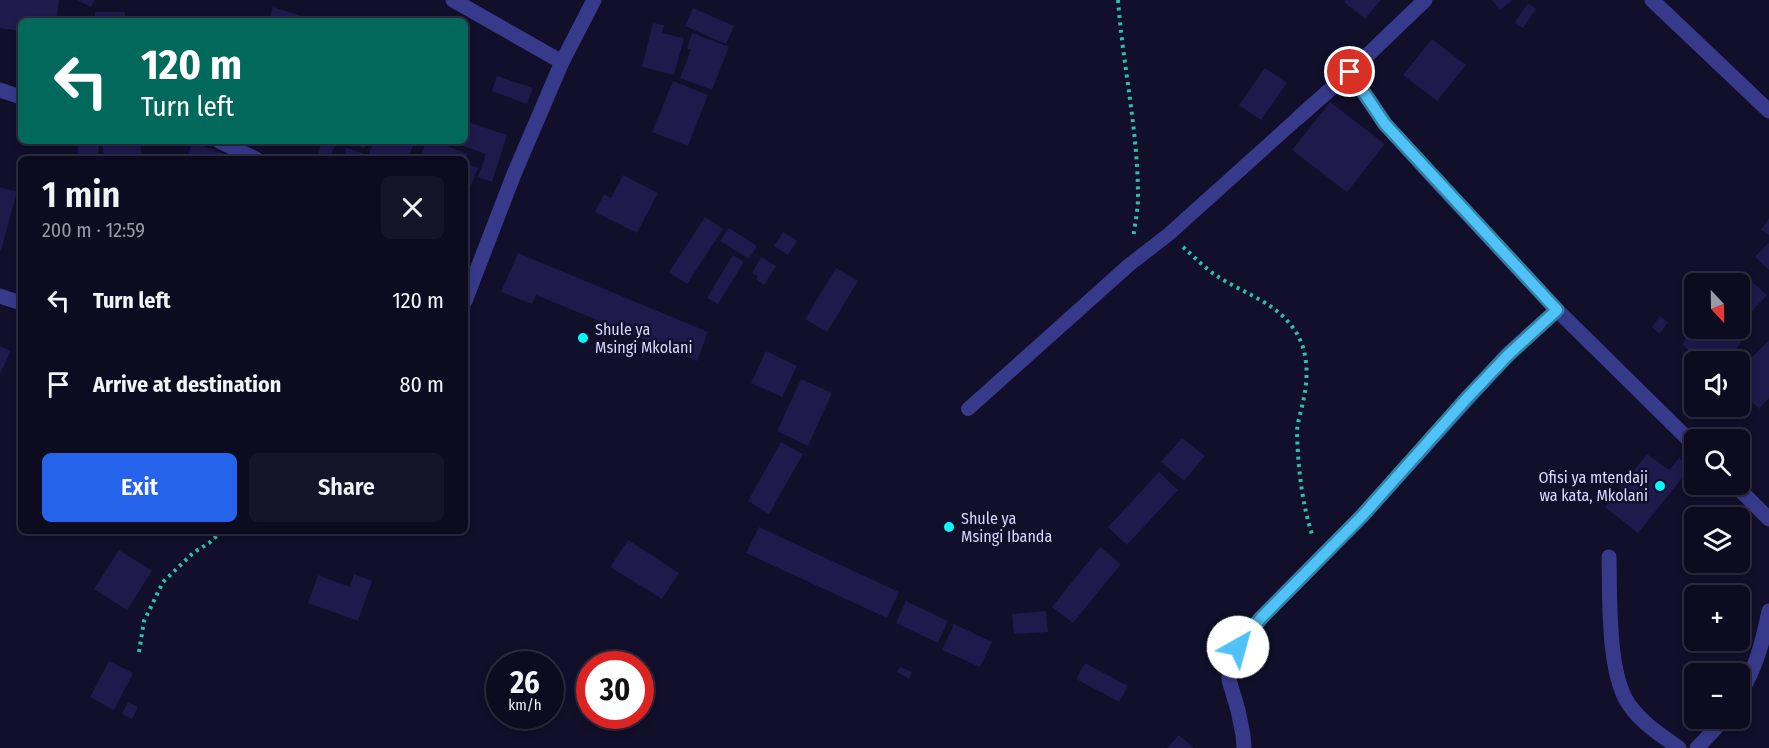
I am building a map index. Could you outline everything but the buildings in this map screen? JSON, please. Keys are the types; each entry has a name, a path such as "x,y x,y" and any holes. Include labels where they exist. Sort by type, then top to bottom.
{"street":[{"path":"453,0 562,62"},
{"path":"468,293 514,174 562,62 594,0"},
{"path":"1299,117 1425,0"},
{"path":"1652,0 1769,111"},
{"path":"1350,72 1385,124 1557,310 1684,435"},
{"path":"0,90 18,96"},
{"path":"225,144 250,156"},
{"path":"0,297 18,302"},
{"path":"1244,748 1238,710 1229,680 1230,665 1238,647 1261,618 1362,516 1468,397 1508,355 1557,310"},
{"path":"1745,495 1769,519"},
{"path":"1609,557 1612,635 1620,689 1629,706 1645,724 1679,748"},
{"path":"1750,676 1762,644 1769,611"},
{"path":"1697,748 1715,729"}],"lane":[{"path":"968,409 1299,117"}],"path":[{"path":"1118,0 1134,126 1138,198 1129,265"},
{"path":"1169,234 1215,274 1279,313 1290,323 1301,340 1307,364 1306,392 1297,430 1301,481 1309,525 1321,559"},
{"path":"139,652 144,621 163,582 193,553 219,534"}],"place":[{"name":"Shule ya Msingi Mkolani","path":"583,338"},
{"name":"Ofisi ya mtendaji wa kata, Mkolani","path":"1660,486"},
{"name":"Shule ya Msingi Ibanda","path":"949,527"}],"route":[{"path":"1238,647 1261,618 1362,516 1468,397 1508,355 1557,310 1385,124 1350,72"}]}
